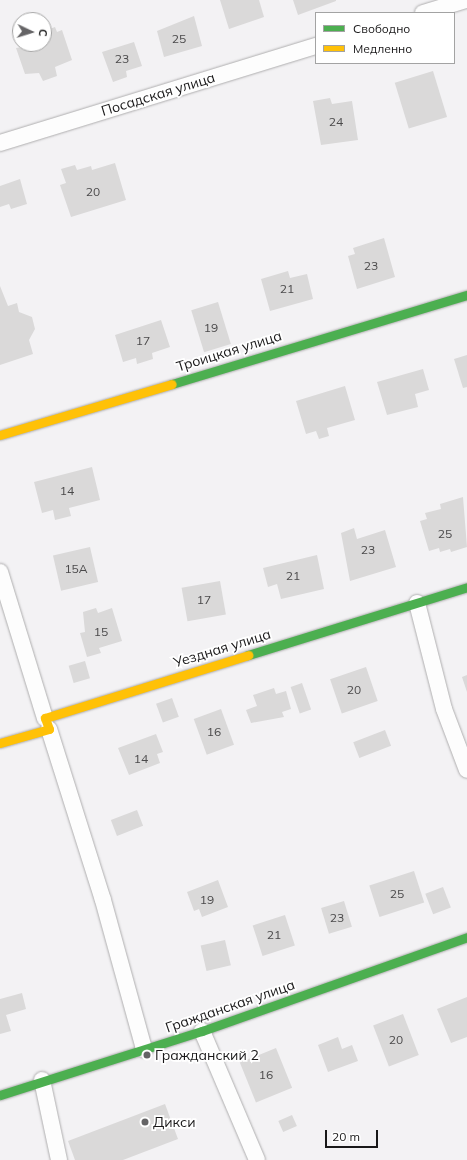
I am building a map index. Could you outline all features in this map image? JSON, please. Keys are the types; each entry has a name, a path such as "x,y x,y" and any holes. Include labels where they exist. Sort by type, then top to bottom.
{"street":[{"path":"426,12 466,0"},
{"name":"Посадская улица","path":"0,143 315,46"},
{"name":"Троицкая улица","path":"0,435 467,295"},
{"path":"0,572 103,900 144,1049"},
{"name":"Уездная улица","path":"0,743 47,723 467,587"},
{"path":"417,603 444,709 467,770"},
{"name":"Гражданская улица","path":"0,1095 42,1080 202,1031 467,937"},
{"path":"202,1031 257,1160"},
{"path":"42,1080 59,1160"}],"building":[{"path":"220,0 259,0 264,17 229,29"},
{"path":"293,0 336,0 336,1 298,15"},
{"path":"194,16 202,46 164,57 157,31"},
{"path":"55,27 57,32 62,30 72,60 55,67 57,76 43,81 39,73 25,74 17,52 52,52 52,28"},
{"path":"134,42 142,66 126,71 127,77 113,82 102,52"},
{"path":"433,71 447,117 409,129 395,83"},
{"path":"330,98 332,104 352,101 358,140 321,145 313,101"},
{"path":"115,163 126,200 71,217 60,185 66,183 61,169 75,165 77,170 91,166 92,170"},
{"path":"20,179 27,204 11,209 9,204 0,207 0,186"},
{"path":"384,238 395,277 357,289 348,256 355,254 353,248"},
{"path":"288,271 290,278 307,274 313,299 270,311 261,279"},
{"path":"0,286 8,306 17,303 19,312 32,317 35,329 29,340 33,354 0,365"},
{"path":"218,302 231,344 204,352 191,310"},
{"path":"161,320 170,347 152,353 153,359 137,364 136,358 123,362 115,335"},
{"path":"467,355 467,387 463,388 454,359"},
{"path":"423,369 429,390 415,394 418,407 387,415 377,382"},
{"path":"345,386 355,420 327,428 329,436 319,439 316,431 306,434 296,401"},
{"path":"92,467 100,500 69,508 71,516 55,520 53,510 42,513 34,482"},
{"path":"463,497 467,547 451,552 450,549 440,552 439,548 429,551 420,521 427,519 425,513 441,509 440,504"},
{"path":"354,528 357,539 385,530 396,567 350,581 341,533"},
{"path":"90,547 98,582 61,591 53,556"},
{"path":"317,555 324,589 281,599 277,584 268,587 263,568"},
{"path":"220,581 226,614 187,621 182,588"},
{"path":"96,608 98,613 112,608 122,641 99,648 101,653 87,657 80,633 85,632 83,612"},
{"path":"85,661 90,678 74,683 69,666"},
{"path":"366,667 378,701 342,713 330,679"},
{"path":"467,675 467,692 462,677"},
{"path":"302,683 311,709 300,713 291,687"},
{"path":"274,688 276,694 286,691 291,709 282,712 284,717 251,723 246,710 257,706 253,695"},
{"path":"172,698 179,717 163,723 156,704"},
{"path":"221,709 234,745 207,755 194,719"},
{"path":"385,730 391,746 359,758 353,742"},
{"path":"156,734 163,752 157,754 160,763 129,775 118,748"},
{"path":"137,810 143,826 117,836 111,820"},
{"path":"414,871 424,902 379,917 369,886"},
{"path":"218,880 228,907 202,917 199,909 194,911 187,892"},
{"path":"443,887 451,908 433,914 425,894"},
{"path":"344,901 352,927 329,934 321,908"},
{"path":"285,915 295,945 263,956 253,926"},
{"path":"225,940 231,965 206,971 201,946"},
{"path":"22,993 26,1009 6,1015 11,1031 0,1034 0,999"},
{"path":"467,997 467,1037 451,1043 437,1009"},
{"path":"403,1014 419,1055 389,1067 373,1025"},
{"path":"338,1037 342,1049 352,1045 358,1061 328,1072 318,1045"},
{"path":"276,1048 292,1088 256,1102 240,1063"},
{"name":"Дикси","path":"165,1104 178,1139 123,1160 75,1160 68,1141"},
{"path":"292,1115 297,1126 283,1132 278,1121"}],"traffic: fast":[{"path":"172,384 467,295"},
{"path":"248,655 467,587"},
{"path":"0,1095 202,1031 467,937"}],"traffic: slow":[{"path":"0,435 172,384"},
{"path":"0,743 49,729 45,718 248,655"}],"place":[{"name":"Гражданский 2","path":"147,1055"},
{"name":"Дикси","path":"145,1122"}]}
